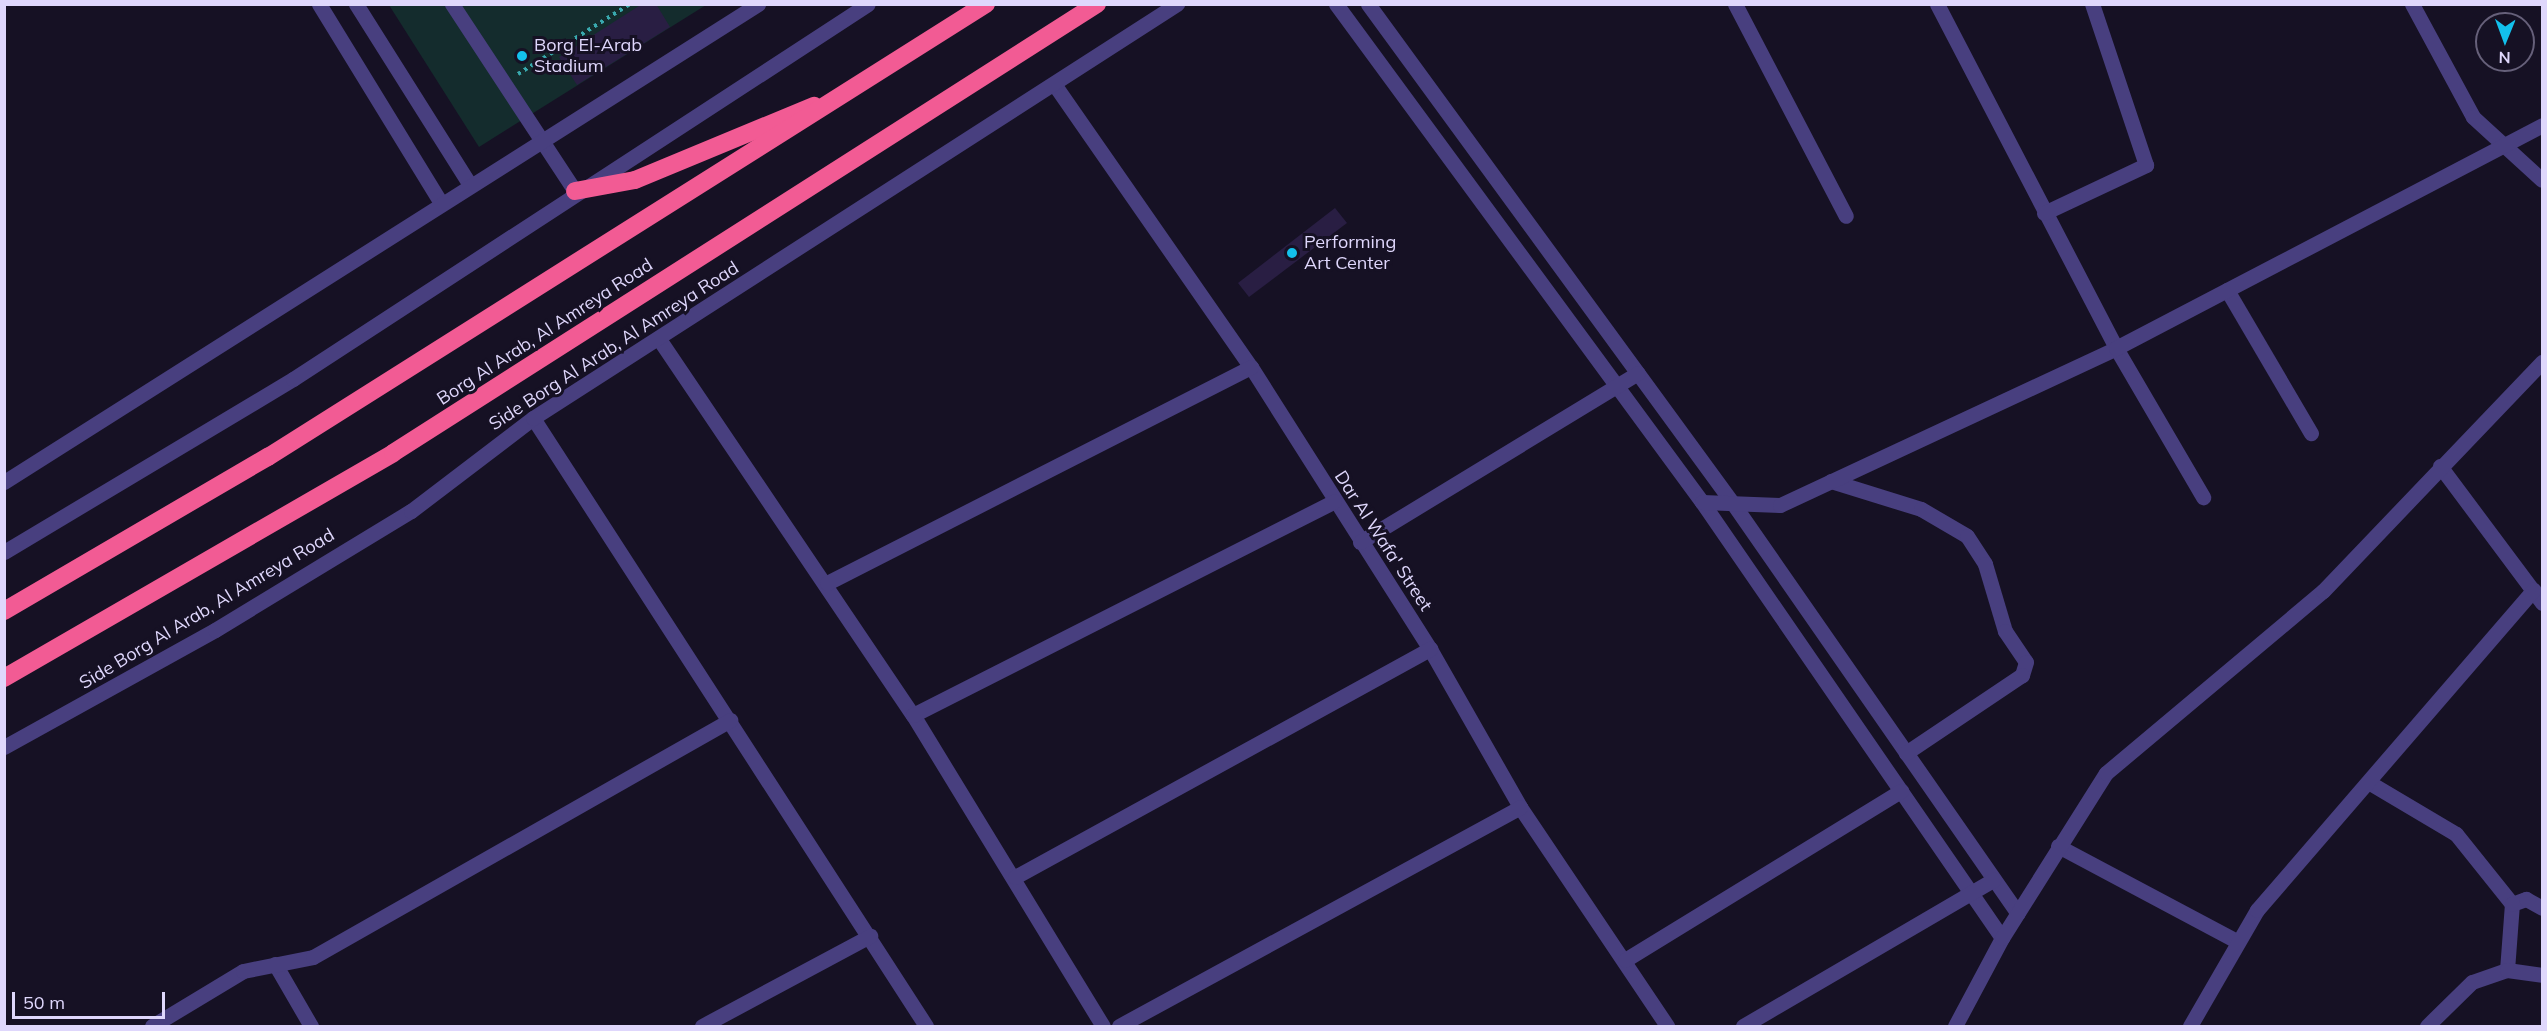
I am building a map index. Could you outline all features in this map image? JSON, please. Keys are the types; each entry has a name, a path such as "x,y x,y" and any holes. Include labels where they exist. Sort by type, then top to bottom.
{"highway":[{"path":"4,611 268,456 986,4"},
{"name":"Borg Al Arab, Al Amreya Road","path":"4,678 393,453 1097,4"},
{"path":"575,191 635,180 751,128 839,98"}],"street":[{"path":"319,4 441,203"},
{"path":"356,4 470,185"},
{"path":"452,4 539,141 575,191"},
{"path":"4,482 758,4"},
{"path":"4,552 293,379 575,191 868,4"},
{"name":"Side Borg Al Arab, Al Amreya Road","path":"4,747 205,636 411,511 533,418 1176,4"},
{"path":"1336,4 1702,502 2002,938"},
{"path":"1368,4 1734,505 2018,913"},
{"path":"1735,4 1846,216"},
{"path":"1937,4 2116,348 2203,497"},
{"path":"2044,213 2146,165 2092,4"},
{"path":"2412,4 2473,117 2503,149 2542,180"},
{"path":"1397,88 1418,73"},
{"name":"Dar Al Wafa' Street","path":"1054,84 1251,367 1430,649 1520,807 1625,960 1667,1026"},
{"path":"1702,502 1780,505 2116,348 2503,149 2542,125"},
{"path":"2227,290 2311,433"},
{"path":"659,339 827,584 913,716 1014,877 1103,1026"},
{"path":"1955,1026 2002,938 2106,773 2323,591 2440,466 2542,362"},
{"path":"827,584 1251,367"},
{"path":"1360,542 1638,373"},
{"path":"533,418 870,936 926,1026"},
{"path":"2190,1026 2237,941 2282,879 2538,596 2440,466"},
{"path":"1831,481 1921,509 1966,536 1984,564 2005,631 2026,662 2022,675 1906,753"},
{"path":"913,716 1334,501"},
{"path":"1014,877 1430,649"},
{"path":"152,1026 243,971 313,957 730,720"},
{"path":"2370,783 2456,834 2511,904 2507,970"},
{"path":"1625,960 1901,791"},
{"path":"1119,1026 1520,807"},
{"path":"2058,846 2237,941"},
{"path":"1743,1026 1973,894 1993,880"},
{"path":"2511,904 2526,899 2542,908"},
{"path":"702,1026 870,936"},
{"path":"275,964 311,1026"},
{"path":"2427,1026 2472,982 2507,970 2542,975"}],"path":[{"path":"502,84 630,4"}],"green space":[{"name":"Borg El-Arab Stadium","path":"389,5 706,5 479,147"}],"building":[{"path":"642,4 656,4 670,27 577,85 559,57"},
{"name":"Performing Art Center","path":"1335,208 1347,223 1249,297 1238,283"}],"place":[{"name":"Borg El-Arab Stadium","path":"522,56"},
{"name":"Performing Art Center","path":"1292,253"}]}
